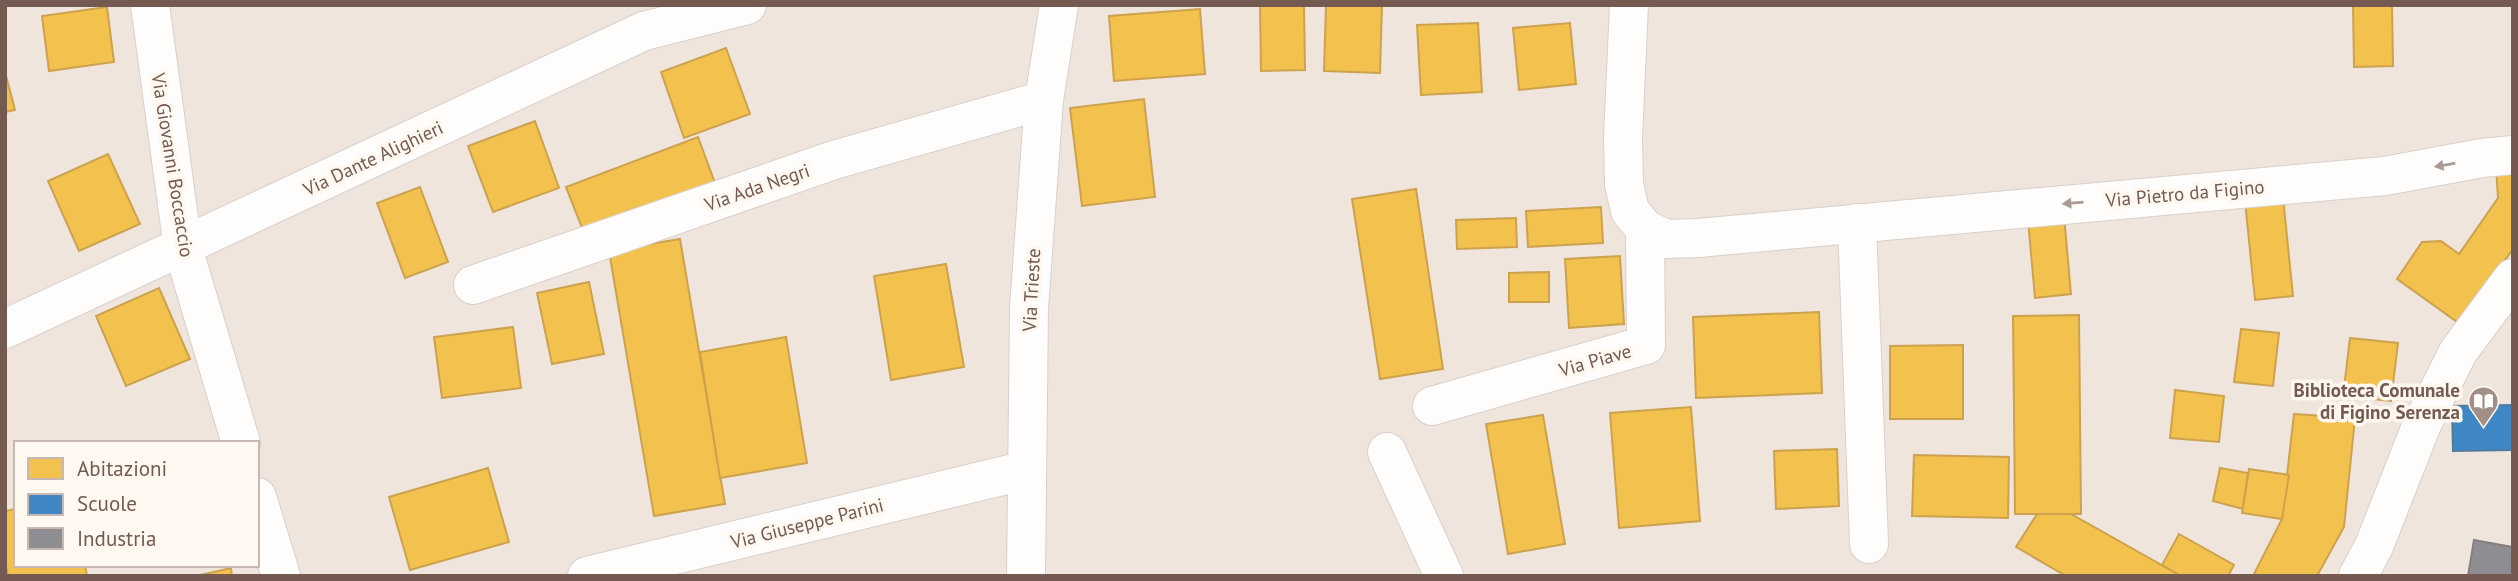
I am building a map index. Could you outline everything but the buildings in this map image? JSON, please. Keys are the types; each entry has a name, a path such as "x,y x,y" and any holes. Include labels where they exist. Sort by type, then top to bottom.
{"street":[{"name":"Via Giovanni Boccaccio","path":"149,5 183,248 240,441"},
{"name":"Via Dante Alighieri","path":"5,329 183,248 643,18 747,5"},
{"name":"Via Trieste","path":"1027,576 1028,308 1044,100 1059,5"},
{"path":"1629,5 1623,138 1624,184 1630,211 1645,229 1666,239 1857,223 1869,544"},
{"name":"Via Ada Negri","path":"473,285 834,160 1044,100"},
{"name":"Via Pietro da Figino","path":"1857,223 2385,176 2513,155"},
{"name":"Via Piave","path":"1433,406 1646,345 1645,229"},
{"path":"2358,576 2374,546 2422,424 2458,352 2513,278"},
{"path":"1387,452 1444,576"},
{"name":"Via Giuseppe Parini","path":"587,576 1027,470"},
{"path":"259,504 281,576"}],"shaded area":[{"path":"5,5 2513,5 2513,576 5,576"}],"place":[{"name":"Biblioteca Comunale di Figino Serenza","path":"2483,428"}]}
